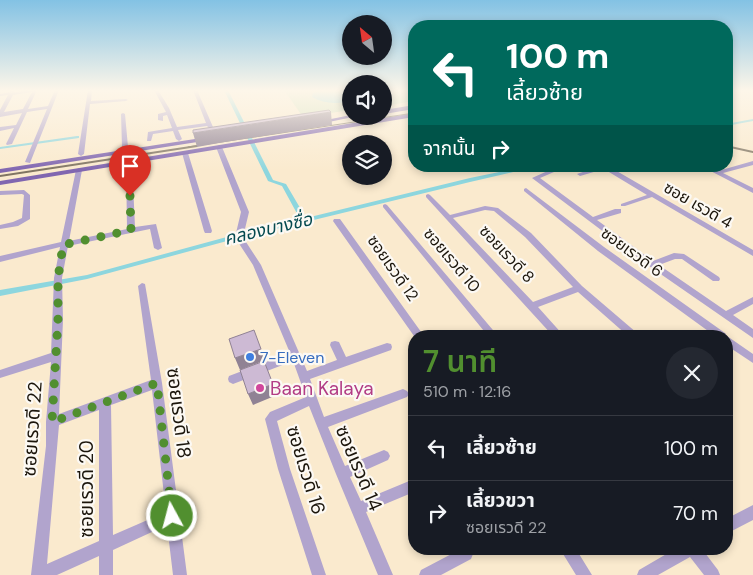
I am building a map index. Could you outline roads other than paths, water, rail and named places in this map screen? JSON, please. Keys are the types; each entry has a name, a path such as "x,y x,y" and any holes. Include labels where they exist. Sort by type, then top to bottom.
{"main road":[{"path":"336,117 314,121 342,118"},
{"path":"0,180 396,117"},
{"path":"0,168 125,147 216,135"},
{"path":"0,168 216,135"},
{"path":"0,168 216,135"},
{"path":"0,180 219,147 251,139"},
{"path":"0,180 79,170 205,149"}],"street":[{"path":"10,144 23,117"},
{"path":"28,162 33,145 38,139 47,117"},
{"path":"81,154 86,117"},
{"path":"122,117 125,147"},
{"path":"171,117 179,139"},
{"path":"205,117 216,135"},
{"path":"149,140 150,133 208,124"},
{"path":"0,129 18,126"},
{"name":"ซอยเรวดี 14","path":"219,147 245,212 241,236 257,264 296,355 321,424 386,575"},
{"path":"185,153 208,231"},
{"path":"129,162 131,230"},
{"path":"733,169 753,163"},
{"name":"ซอยเรวดี 22","path":"39,575 52,446 58,281 63,245 79,170"},
{"path":"550,172 535,178 652,264 753,333"},
{"path":"580,174 586,172"},
{"name":"ซอย เรวดี 4","path":"613,172 753,253"},
{"path":"718,173 753,191"},
{"name":"ซอยเรวดี 6","path":"526,190 601,249 714,330"},
{"path":"0,193 24,192 27,195 28,201 26,219 15,224 0,227"},
{"path":"593,219 653,195"},
{"name":"ซอยเรวดี 8","path":"428,196 553,330"},
{"name":"ซอยเรวดี 10","path":"385,206 488,330"},
{"path":"449,217 486,208 496,209 528,235 580,288 627,330"},
{"name":"ซอยเรวดี 12","path":"337,220 415,330"},
{"path":"0,259 152,226 158,248"},
{"path":"652,264 674,256 684,257 716,279"},
{"name":"ซอยเรวดี 18","path":"142,286 157,383 180,575"},
{"path":"531,306 580,288"},
{"path":"726,315 753,300"},
{"path":"335,345 343,362"},
{"path":"733,345 753,359"},
{"path":"304,377 387,347"},
{"path":"233,379 296,355"},
{"path":"0,374 56,356"},
{"path":"52,422 157,383"},
{"path":"321,424 403,394"},
{"name":"ซอยเรวดี 16","path":"312,400 271,419 284,470 319,575"},
{"name":"ซอยเรวดี 20","path":"105,402 106,575"},
{"path":"342,474 384,456"},
{"path":"358,510 408,488"},
{"path":"733,521 753,512"},
{"path":"39,575 105,548 172,516"},
{"path":"426,575 464,555"},
{"path":"571,555 585,575"},
{"path":"644,575 669,555"},
{"path":"698,555 713,575"}],"waterway":[{"path":"239,117 271,181 284,185 304,220"},
{"name":"คลองบางซื่อ","path":"733,124 753,120"},
{"path":"0,148 77,137"},
{"name":"คลองบางซื่อ","path":"304,220 508,172"},
{"name":"คลองบางซื่อ","path":"0,293 87,277 225,239 304,220"}],"railway":[{"path":"188,147 389,117"},
{"path":"0,176 197,146"},
{"path":"733,148 753,152"}],"place":[{"name":"7-Eleven","path":"250,357"},
{"name":"Baan Kalaya","path":"260,388"}]}
